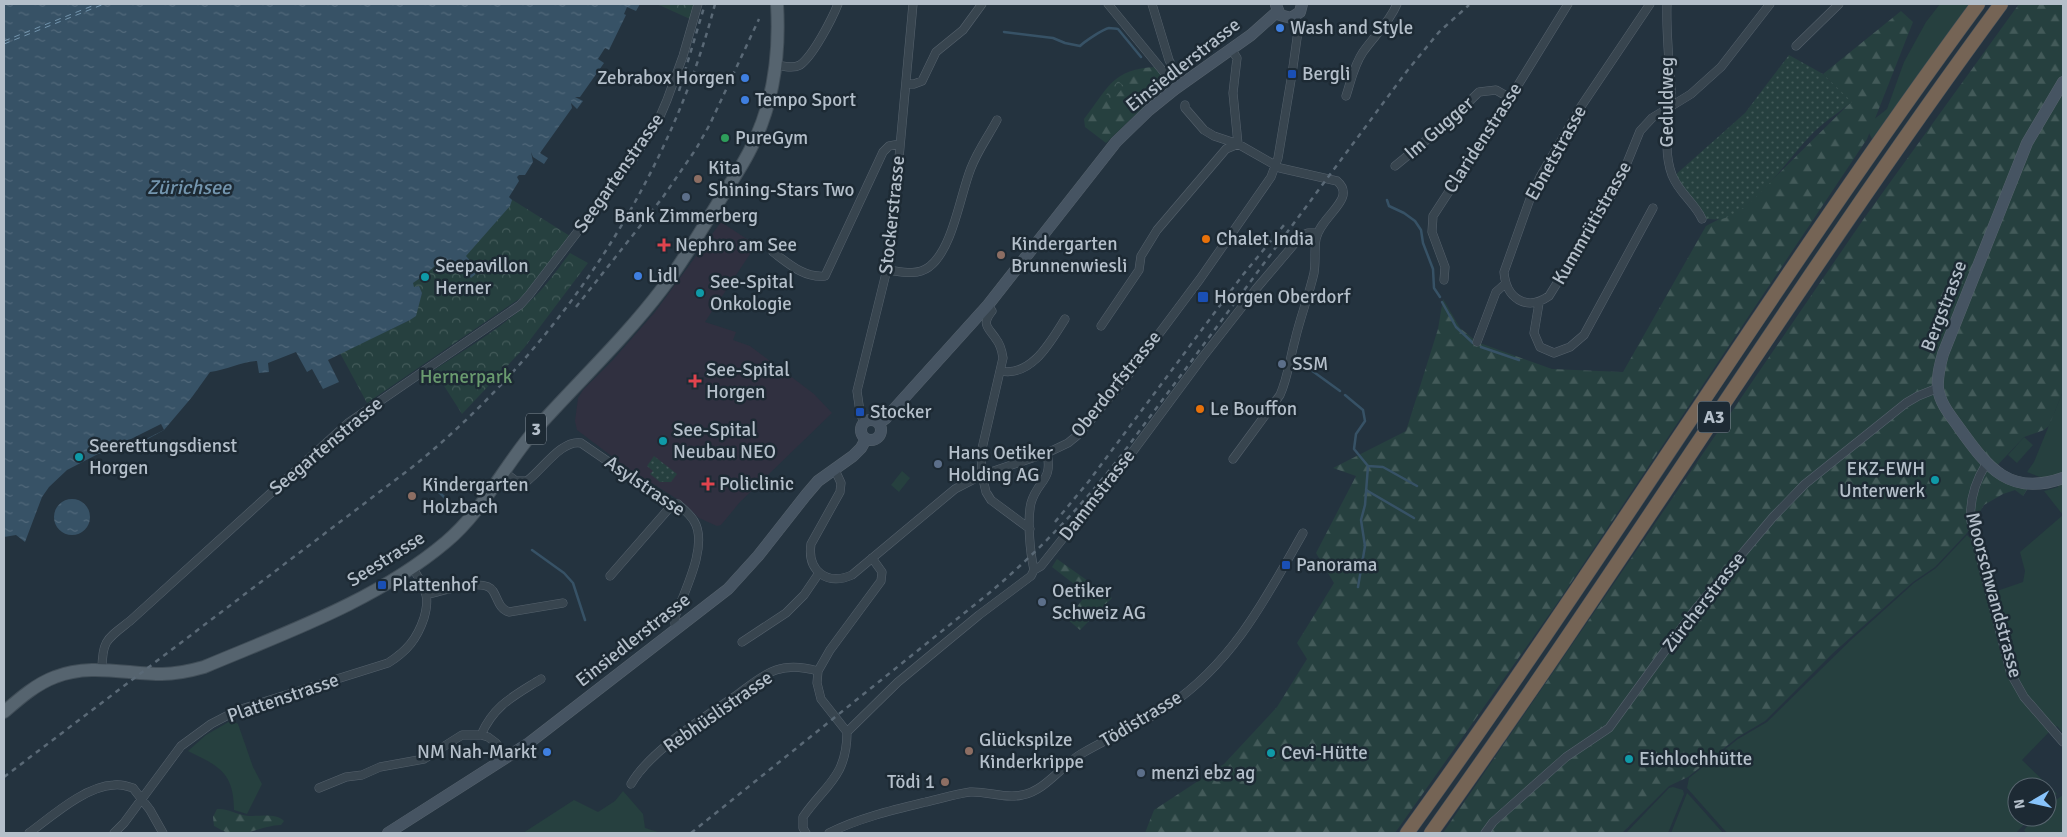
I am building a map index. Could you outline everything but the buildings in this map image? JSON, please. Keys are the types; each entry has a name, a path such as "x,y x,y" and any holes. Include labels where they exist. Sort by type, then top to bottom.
{"highway":[{"name":"A3","path":"1408,833 1544,639 1813,237 1978,4"},
{"name":"A3","path":"1430,833 1555,656 1848,219 2001,4"}],"main road":[{"path":"1277,8 1283,17 1295,17 1300,12 1302,4"},
{"name":"Seestrasse","path":"4,712 38,686 56,676 73,672 102,670 162,674 178,673 204,667 334,612 412,567 456,533 471,516 533,433 646,309 682,262 751,150 764,117 774,80 778,8"},
{"name":"Einsiedlerstrasse","path":"879,423 923,378 988,305 1110,150 1149,110 1251,35 1277,8"},
{"name":"Bergstrasse","path":"2063,82 2027,143 1943,354 1938,377 1938,388 1946,410 1986,464 2007,478 2023,483 2041,484 2063,478"},
{"path":"872,419 879,423 880,435 875,439 866,438 861,429 864,422 872,419"},
{"name":"Einsiedlerstrasse","path":"388,833 507,758 728,588 758,556 818,481 836,470 859,450 866,438"}],"street":[{"name":"Seegartenstrasse","path":"102,670 103,646 108,639 337,432 520,304 529,295 631,162 658,121 683,56 698,4"},
{"path":"776,66 792,67 802,62 820,38 838,4"},
{"name":"Stockerstrasse","path":"864,422 860,412 857,392 888,270 913,4"},
{"path":"906,84 914,84 922,80 936,52 963,30 982,4"},
{"path":"1108,4 1167,76 1175,74"},
{"path":"1152,4 1169,60 1182,84"},
{"path":"1346,96 1357,63 1364,51 1391,17 1397,4"},
{"name":"Claridenstrasse","path":"1444,280 1445,267 1432,232 1433,216 1510,98 1568,4"},
{"name":"Ebnetstrasse","path":"1477,342 1496,292 1505,284 1504,272 1507,260 1540,177 1580,108 1650,4"},
{"name":"Geduldweg","path":"1667,4 1671,90 1666,140 1669,167 1684,197 1696,209 1702,219"},
{"name":"Kummrütistrasse","path":"1505,284 1509,292 1518,300 1528,303 1539,303 1555,289 1618,185 1640,131 1652,118 1691,94 1721,67 1770,4"},
{"path":"1796,46 1839,4"},
{"name":"Oberdorfstrasse","path":"819,574 828,578 845,578 852,575 955,489 982,475 1047,453 1068,443 1079,434 1129,374 1200,279 1260,195 1276,166 1298,31 1295,17"},
{"path":"1231,49 1237,58 1234,93 1238,144"},
{"name":"Im Gugger","path":"1395,166 1446,124 1480,92 1496,90 1510,98"},
{"path":"1185,105 1184,108 1204,130 1214,136 1238,144 1286,170 1334,180 1343,187 1344,195 1342,202 1324,220 1318,233 1313,275 1294,342 1285,384 1280,395 1233,460"},
{"path":"888,270 906,274 917,272 929,267 943,252 970,169 984,140 997,120"},
{"path":"773,252 798,270 813,276 824,276 884,152 890,146 900,144"},
{"path":"1101,326 1139,270 1141,256 1157,230 1226,149 1238,144"},
{"path":"1539,303 1534,333 1540,347 1554,352 1570,347 1584,335 1654,208"},
{"name":"Dammstrasse","path":"847,732 898,682 1041,566 1072,527 1085,516 1256,289 1301,236 1318,233"},
{"path":"988,305 992,311 986,323 988,330 996,338 1002,350 1003,358 981,453 982,475 986,492 992,500 1030,532"},
{"path":"1001,371 1015,371 1032,362 1040,355 1065,318"},
{"name":"Zürcherstrasse","path":"1485,833 1493,822 1566,757 1610,728 1694,611 1773,517 1805,484 1906,403 1938,388"},
{"name":"Asylstrasse","path":"504,472 516,481 527,481 565,446 577,442 585,444 672,505 678,504 694,520 700,538 700,546 675,617 678,627"},
{"path":"1034,570 1030,532 1030,505 1034,493 1048,475 1050,465 1047,453"},
{"name":"Moorschwandstrasse","path":"1986,464 1973,491 1970,503 1971,521 2011,674 2024,697 2063,742"},
{"path":"742,642 786,614 804,595 819,574 811,560 811,544 840,492 841,482 836,470"},
{"path":"610,576 672,505"},
{"name":"Tödistrasse","path":"829,833 856,821 958,794 985,792 1008,796 1024,795 1036,790 1080,755 1170,705 1199,682 1233,647 1269,595 1303,533"},
{"path":"806,833 803,828 803,817 832,782 844,762 847,732 821,699 817,683 818,671 830,650 881,581 882,572 872,558"},
{"path":"412,567 426,595 456,588 485,586 493,591 502,609 509,612 563,603"},
{"name":"Plattenstrasse","path":"114,833 142,800 181,746 211,724 238,710 388,662 403,653 413,642 420,629 427,608 426,595"},
{"name":"Rebhüslistrasse","path":"631,784 636,776 658,754 713,711 765,676 776,670 790,667 803,667 818,671"},
{"path":"481,735 492,713 508,700 541,679"},
{"path":"319,788 346,778 362,775 380,767 416,762 462,736 481,735 496,743 507,758"},
{"path":"28,833 91,791 112,784 133,788 150,810 163,833"}],"shaded area":[{"name":"See-Spital Horgen","path":"721,222 756,245 705,322 736,332 733,340 750,346 814,394 832,413 740,502 721,525 717,526 699,518 685,504 626,467 577,430 575,421 578,398 583,390 612,361 655,312"}],"green space":[{"path":"657,4 694,4 690,19"},
{"path":"1940,4 1969,4 1872,139 1869,133 1873,120 1887,109 1904,62 1926,22"},
{"path":"2019,4 2063,4 2063,391 2049,426 2044,430 2024,437 1990,473 2009,484 2028,488 2023,496 2015,490 2003,494 1984,505 1967,533 1935,567 1913,582 1833,653 1765,721 1738,737 1688,777 1669,786 1622,833 1443,833 1865,217"},
{"path":"1901,11 1913,22 1867,139 1558,602 1395,833 1145,833 1154,810 1224,764 1277,707 1307,659 1297,643 1334,583 1316,553 1356,476 1333,468 1406,431 1438,329 1443,299 1460,328 1477,342 1552,369 1623,372 1706,226 1748,204 1851,102 1823,74"},
{"path":"1789,55 1823,74 1852,102 1815,131 1770,183 1747,205 1735,214 1722,219 1702,219 1673,177 1745,113"},
{"path":"1156,67 1166,80 1168,86 1161,90 1106,143 1085,127 1084,119 1106,89 1120,76 1141,68"},
{"path":"1118,81 1124,86 1111,103 1104,97"},
{"name":"Hernerpark","path":"511,199 570,236 524,295 367,403 340,353 415,316 422,293 419,287 413,287 413,283 436,265 441,264 443,267 456,266 459,262 470,278 479,271 465,256"},
{"name":"Hernerpark","path":"570,253 588,263 524,348 462,414 434,370 483,338 534,298"},
{"path":"2063,391 2063,473 2045,479 2027,472 2034,462"},
{"path":"2024,437 2033,445 2017,463 2008,455"},
{"path":"654,456 677,474 671,482 660,482 650,474 653,471 647,466"},
{"path":"902,471 910,478 899,492 891,485"},
{"path":"2063,482 2063,515 2044,491 2058,487 2059,483"},
{"path":"2063,515 2063,733 2057,726 2054,728 2026,694 2014,672 1994,592 2023,582 2025,571 2020,552"},
{"path":"1967,535 1974,542 2008,676 2017,693 2049,732 2022,760 2040,777 2007,777 2007,827 2022,827 2016,833 1727,833 1687,788 1689,778 1738,739 1767,722 1852,639 1914,583 1936,568"},
{"path":"1057,559 1112,598 1080,630 1067,619 1087,594 1052,567"},
{"path":"232,720 238,724 253,767 262,784 247,814 234,810 231,787 223,772 208,761 188,751 206,735"},
{"path":"1673,787 1683,790 1684,794 1668,833 1626,833 1669,788"},
{"path":"623,791 643,814 645,828 661,833 523,833 574,800 598,812 615,801"},
{"path":"1687,793 1690,796 1723,833 1671,833"},
{"path":"2063,795 2063,833 2026,833 2024,830 2027,827 2057,827 2057,799"},
{"path":"217,809 249,816 272,816 281,818 284,821 281,825 249,832 229,833 214,826 213,817"}],"water":[{"name":"Zürichsee","path":"4,4 640,4 636,11 627,7 624,14 626,15 609,50 605,48 598,59 604,63 580,97 575,97 583,101 577,109 571,103 572,108 540,153 548,158 544,164 533,157 531,152 533,162 525,175 517,177 519,181 509,197 512,200 510,206 466,256 479,271 471,278 459,263 449,272 441,269 443,267 441,264 436,265 428,272 430,276 426,279 423,276 413,283 414,287 419,286 422,293 416,316 328,360 339,382 323,389 312,369 307,372 296,352 268,363 269,372 259,373 257,361 210,372 164,430 135,446 98,454 67,470 49,487 42,497 25,542 16,535 4,537"},
{"path":"72,499 79,500 85,504 89,510 89,524 85,530 79,534 72,535 65,534 59,530 55,524 54,517 55,510 59,504 65,500"}],"pier":[{"path":"161,424 164,430 130,447 127,441"}],"waterway":[{"path":"1004,32 1053,38 1080,46 1106,29 1118,29 1141,57"},
{"path":"1387,200 1389,206 1415,221 1421,230 1423,243 1433,269 1434,288 1440,297"},
{"path":"1442,302 1456,327 1473,343"},
{"path":"1481,347 1519,360"},
{"path":"1311,370 1340,391"},
{"path":"1345,395 1363,410 1365,421 1356,434 1354,449 1368,466 1365,505 1361,520 1365,546 1358,587"},
{"path":"1368,466 1383,467 1417,486"},
{"path":"426,479 453,506"},
{"path":"1366,490 1414,518"},
{"path":"532,550 564,573 573,583 585,620"}],"ferry route":[{"path":"4,41 97,4"},
{"path":"4,44 104,4"}],"railway":[{"path":"679,91 705,4"},
{"path":"4,777 415,465 467,419 516,369 560,315 601,258 637,198 668,136 694,71 715,4"},
{"path":"691,833 988,594 1025,562 1059,527 1123,453 1407,71 1439,32 1469,5"},
{"path":"576,307 663,197 696,149 710,124 759,19"},
{"path":"1055,522 1089,481 1242,276 1284,225"}],"place":[{"name":"Wash and Style","path":"1280,28"},
{"name":"Bergli","path":"1292,74"},
{"name":"Zebrabox Horgen","path":"745,78"},
{"name":"Tempo Sport","path":"745,100"},
{"name":"PureGym","path":"725,138"},
{"name":"Kita Shining-Stars Two","path":"698,179"},
{"name":"Bank Zimmerberg","path":"686,197"},
{"name":"Chalet India","path":"1206,239"},
{"name":"Nephro am See","path":"664,245"},
{"name":"Kindergarten Brunnenwiesli","path":"1001,255"},
{"name":"Lidl","path":"638,276"},
{"name":"Seepavillon Herner","path":"425,277"},
{"name":"See-Spital Onkologie","path":"700,293"},
{"name":"Horgen Oberdorf","path":"1203,297"},
{"name":"SSM","path":"1282,364"},
{"name":"See-Spital Horgen","path":"695,381"},
{"name":"Le Bouffon","path":"1200,409"},
{"name":"Stocker","path":"860,412"},
{"name":"See-Spital Neubau NEO","path":"663,441"},
{"name":"Seerettungsdienst Horgen","path":"79,457"},
{"name":"Hans Oetiker Holding AG","path":"938,464"},
{"name":"EKZ-EWH Unterwerk","path":"1935,480"},
{"name":"Policlinic","path":"708,484"},
{"name":"Kindergarten Holzbach","path":"412,496"},
{"name":"Panorama","path":"1286,565"},
{"name":"Plattenhof","path":"382,585"},
{"name":"Oetiker Schweiz AG","path":"1042,602"},
{"name":"Glückspilze Kinderkrippe","path":"969,751"},
{"name":"NM Nah-Markt","path":"547,752"},
{"name":"Cevi-Hütte","path":"1271,753"},
{"name":"Eichlochhütte","path":"1629,759"},
{"name":"menzi ebz ag","path":"1141,773"},
{"name":"Tödi 1","path":"945,782"}]}
